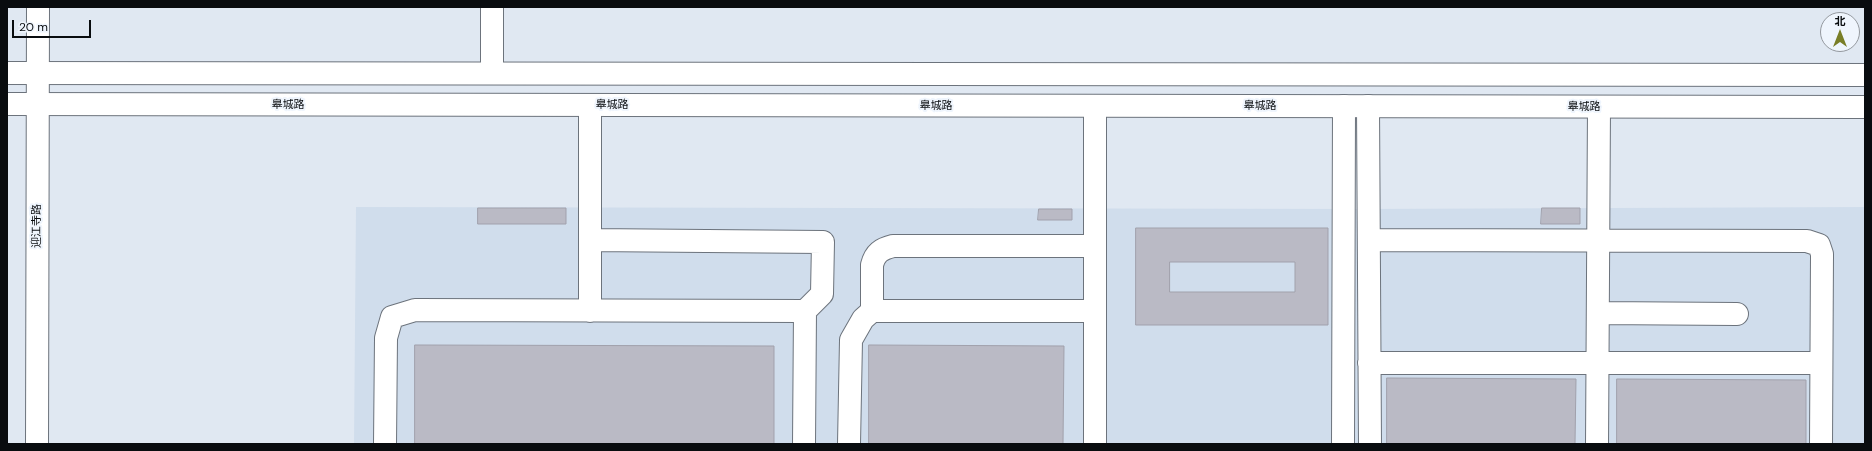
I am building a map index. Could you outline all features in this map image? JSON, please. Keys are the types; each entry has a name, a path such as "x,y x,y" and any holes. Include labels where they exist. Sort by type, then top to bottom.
{"main road":[{"name":"迎江寺路","path":"37,444 38,7"},
{"path":"492,7 492,74"},
{"path":"7,73 1865,75"},
{"name":"皋城路","path":"7,104 1865,107"},
{"path":"590,105 590,310"},
{"path":"1095,106 1095,444"},
{"path":"1343,444 1344,106"},
{"path":"1368,106 1370,444"},
{"path":"1597,444 1599,107"},
{"path":"590,240 823,242 822,294 805,311 804,444"},
{"path":"1369,240 1807,241 1819,245 1822,254 1821,444"},
{"path":"872,311 872,265 878,252 885,248 893,246 1095,246"},
{"path":"385,444 386,338 392,317 415,310 805,311"},
{"path":"849,444 851,340 863,319 872,311 1095,311"},
{"path":"1598,313 1737,314"},
{"path":"1369,363 1822,363"}],"shaded area":[{"path":"356,207 1359,209 1865,207 1865,444 354,444"}],"building":[{"path":"478,208 566,208 566,224 478,224"},
{"path":"1542,208 1580,208 1580,224 1541,224"},
{"path":"1039,209 1072,209 1072,220 1038,220"},
{"path":"1136,228 1328,228 1328,325 1136,325","holes":["1170,262 1295,262 1295,292 1170,292"]},
{"path":"415,345 774,346 774,444 415,444"},
{"path":"869,345 1064,346 1063,444 869,444"},
{"path":"1387,378 1576,379 1575,444 1387,444"},
{"path":"1617,379 1806,380 1806,444 1617,444"}]}
